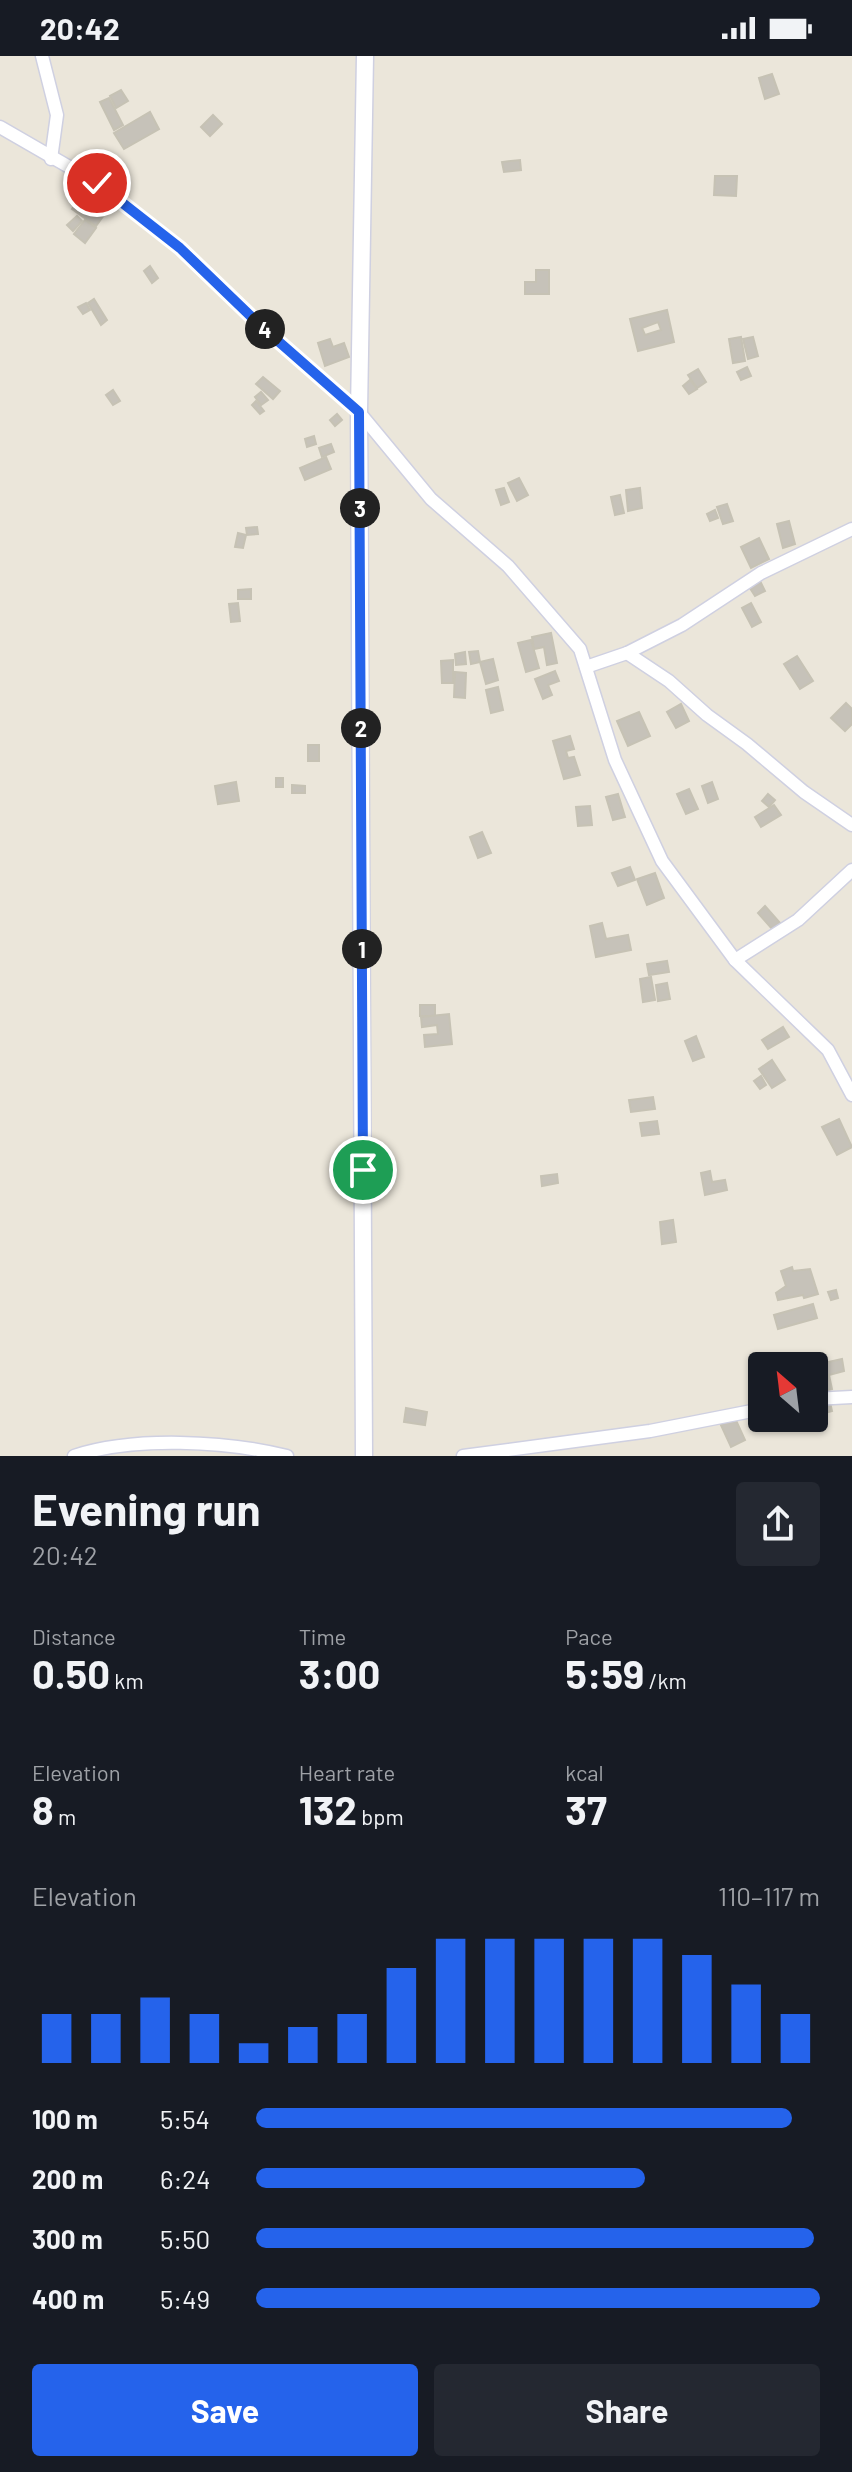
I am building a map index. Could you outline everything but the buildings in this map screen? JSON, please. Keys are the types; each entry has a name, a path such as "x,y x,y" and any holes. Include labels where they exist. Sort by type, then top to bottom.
{"street":[{"path":"42,56 57,115 51,159"},
{"path":"364,1456 359,412 365,56"},
{"path":"0,127 97,183 180,248 262,327 359,412 431,499 508,566 580,649 615,760 662,861 735,960 828,1050 852,1095"},
{"path":"586,667 627,653 682,625 761,573 852,529"},
{"path":"627,653 669,681 804,792 852,825"},
{"path":"735,960 798,920 852,870"},
{"path":"828,1398 852,1397"},
{"path":"463,1456 650,1431 748,1412"},
{"path":"74,1456 94,1449 140,1442 255,1448 287,1456"}],"route":[{"path":"97,183 180,248 262,327 359,412 363,1170"}]}
